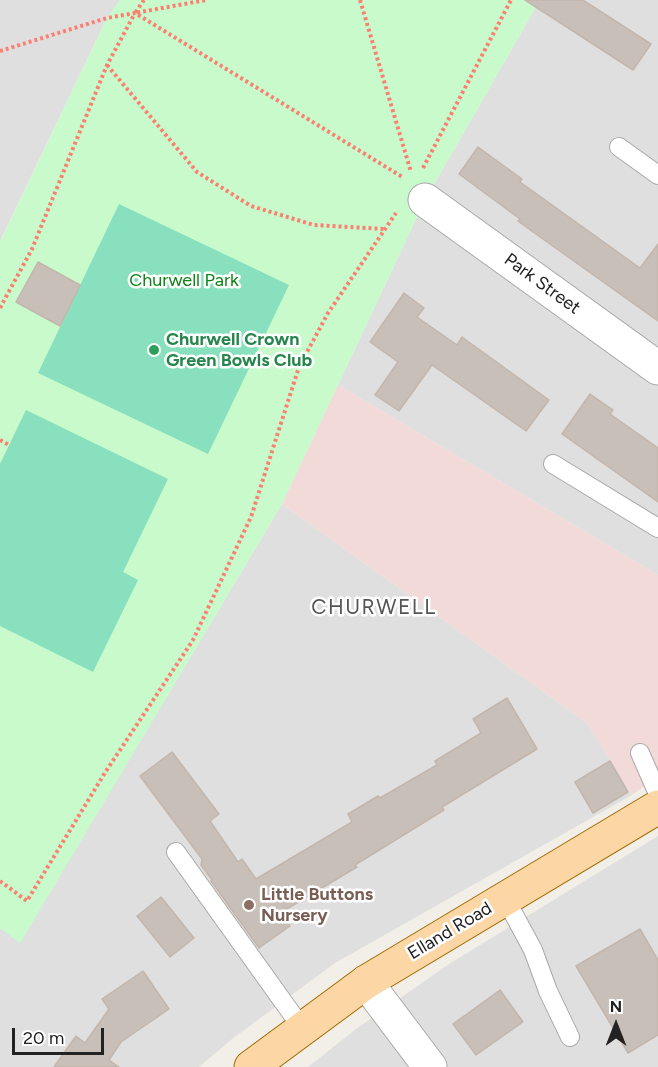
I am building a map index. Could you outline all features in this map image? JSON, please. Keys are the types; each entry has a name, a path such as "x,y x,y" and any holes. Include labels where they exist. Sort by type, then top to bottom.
{"main road":[{"name":"Elland Road","path":"251,1067 366,982 658,807"}],"street":[{"name":"Park Street","path":"412,188 658,368"},
{"path":"366,982 430,1067"}],"lane":[{"path":"619,147 658,175"},
{"path":"553,464 658,528"},
{"path":"640,753 658,795"},
{"path":"176,852 302,1028"},
{"path":"505,898 533,950 548,991 570,1037"}],"path":[{"path":"0,308 32,249 107,65 144,0"},
{"path":"0,51 107,18 207,0"},
{"path":"360,0 412,188"},
{"path":"0,881 27,901 105,771 193,640 251,517 299,367 328,313 412,188 511,0"},
{"path":"135,13 412,188"},
{"path":"107,65 197,172 251,206 314,225 385,229"},
{"path":"0,440 9,445"}],"shaded area":[{"path":"0,0 120,0 107,18 0,241"},
{"path":"540,0 658,0 658,575 338,385 425,200"},
{"path":"338,385 658,575 658,776 632,795 587,723 282,504"},
{"path":"282,504 587,723 632,795 335,963 232,1039 199,1067 0,1067 0,928 20,942"},
{"path":"658,836 658,1067 308,1067 356,1029 449,964"}],"green space":[{"name":"Churwell Park","path":"120,0 540,0 425,200 282,504 20,943 0,928 0,242 107,18"},
{"name":"Churwell Crown Green Bowls Club","path":"119,204 289,285 208,454 38,373"},
{"path":"26,410 168,479 123,572 138,580 93,672 0,626 0,464"}],"building":[{"path":"525,0 583,0 651,44 633,70"},
{"path":"478,147 522,179 520,182 640,268 658,244 658,321 518,221 520,219 459,174"},
{"path":"38,262 80,285 60,326 16,302"},
{"path":"404,293 424,308 417,317 457,345 462,337 549,400 526,431 432,365 399,411 375,395 398,362 370,342"},
{"path":"590,394 613,410 610,414 658,448 658,502 562,434"},
{"path":"507,698 537,749 442,807 444,810 355,865 357,867 280,913 290,926 259,948 211,881 201,865 202,859 140,776 172,752 219,814 210,821 238,862 242,859 256,879 352,822 348,814 437,765 435,761 481,733 473,719"},
{"path":"610,761 628,792 593,813 575,782"},
{"path":"161,897 194,938 170,957 137,916"},
{"path":"640,929 658,960 658,1035 628,1053 576,966"},
{"path":"143,971 169,1009 121,1042 109,1060 119,1067 54,1067 76,1036 85,1043 109,1009 102,999"},
{"path":"500,990 523,1022 476,1055 453,1024"}],"place":[{"name":"Churwell Crown Green Bowls Club","path":"154,350"},
{"name":"Little Buttons Nursery","path":"249,905"}],"district":[{"name":"CHURWELL","path":"374,608"}]}
